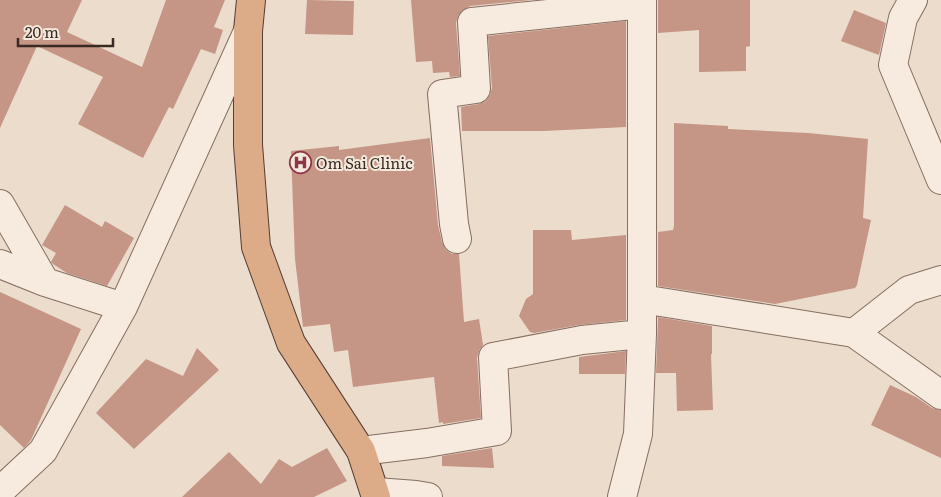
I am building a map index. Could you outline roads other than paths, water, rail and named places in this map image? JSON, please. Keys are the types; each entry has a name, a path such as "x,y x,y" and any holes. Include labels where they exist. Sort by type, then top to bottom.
{"highway":[{"path":"251,0 248,31 248,145 256,247 291,343 361,451 376,495"}],"street":[{"path":"913,0 903,18 893,65 941,180"},
{"path":"457,239 442,94 476,89 472,22 642,2 642,334 638,434 622,497"},
{"path":"0,491 43,451 123,307 248,31"},
{"path":"0,204 45,282"},
{"path":"0,264 45,282 123,307"},
{"path":"854,333 909,290 941,280"},
{"path":"642,299 854,333 941,395"},
{"path":"361,451 427,443 496,430 493,357 582,340 642,334"},
{"path":"376,495 416,494 428,497"}],"place":[{"name":"Om Sai Clinic","path":"300,162"}]}
